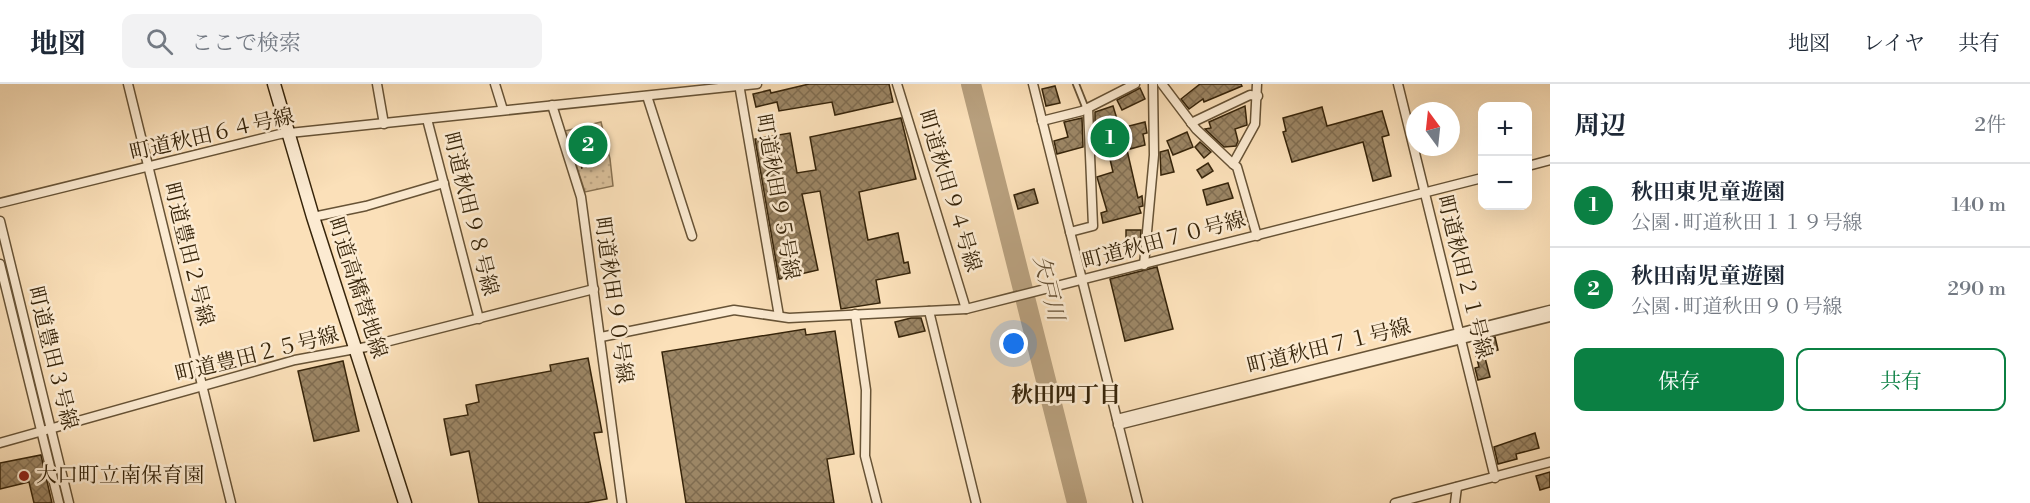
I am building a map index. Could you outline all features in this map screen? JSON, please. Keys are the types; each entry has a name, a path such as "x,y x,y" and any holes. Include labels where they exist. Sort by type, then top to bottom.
{"street":[{"name":"町道豊田２号線","path":"128,84 231,503"},
{"name":"町道高橋替地線","path":"274,84 313,217 405,503"},
{"path":"377,84 384,124"},
{"path":"495,84 503,111"},
{"name":"町道秋田６４号線","path":"0,203 289,133 757,84"},
{"name":"町道秋田９４号線","path":"897,84 966,309"},
{"path":"1032,84 1138,503"},
{"path":"1042,121 1087,108 1135,84"},
{"path":"1144,265 1154,155 1153,84"},
{"path":"1162,84 1191,123 1237,167 1257,236"},
{"path":"1233,164 1255,124 1257,84"},
{"name":"町道秋田２１号線","path":"1398,84 1495,478"},
{"name":"町道秋田９５号線","path":"740,86 779,316"},
{"path":"1191,123 1250,95 1258,96"},
{"path":"647,96 692,237"},
{"name":"町道秋田９０号線","path":"552,105 581,197 622,503"},
{"path":"1070,232 1093,226 1087,108"},
{"name":"町道秋田９８号線","path":"427,119 479,319"},
{"path":"1532,165 1550,160"},
{"name":"町道秋田７０号線","path":"601,337 734,310 779,316 966,309 1478,178"},
{"path":"313,217 366,206 444,183"},
{"name":"町道豊田３号線","path":"0,221 69,503"},
{"path":"0,264 59,503"},
{"name":"町道豊田２５号線","path":"0,443 295,360 479,319 594,289"},
{"name":"町道秋田７１号線","path":"1118,422 1459,336 1550,310"},
{"path":"928,311 976,503"},
{"path":"855,314 866,390 866,456 876,500 867,503"},
{"path":"1459,336 1550,317"},
{"path":"1395,503 1550,462"},
{"path":"1455,503 1457,488"}],"lane":[{"path":"1076,84 1087,108"}],"path":[{"path":"573,170 600,162 596,146"}],"shaded area":[{"path":"601,122 610,159 613,186 585,192 565,131"},
{"path":"1124,123 1130,147 1093,155 1093,129"}],"building":[{"path":"809,84 889,84 893,102 835,115 832,102 779,111 777,102 756,107 753,94 770,90 771,93"},
{"path":"1200,84 1241,84 1242,86 1204,102 1203,99 1189,109 1181,99"},
{"path":"1055,86 1060,103 1046,106 1042,89"},
{"path":"1140,88 1145,99 1122,110 1117,100"},
{"path":"1113,106 1117,119 1095,125 1095,112"},
{"path":"1245,106 1247,125 1235,129 1238,141 1236,146 1224,147 1205,129 1211,128 1209,122"},
{"path":"1322,107 1327,126 1382,111 1389,135 1382,137 1391,176 1373,181 1363,142 1292,162 1283,132 1286,131 1283,118"},
{"path":"901,118 916,179 859,192 868,240 898,233 904,263 908,262 910,273 876,280 880,303 841,309 820,191 802,194 818,270 779,279 755,139 790,133 797,173 816,170 810,137"},
{"path":"1082,118 1083,147 1057,154 1054,141 1068,137 1064,122"},
{"path":"1145,122 1147,133 1143,134 1145,145 1130,149 1127,139 1132,138 1129,126"},
{"path":"1187,132 1193,147 1173,155 1167,141"},
{"path":"1200,142 1211,152 1204,158 1195,147"},
{"path":"1127,150 1138,198 1142,196 1143,206 1139,207 1141,213 1103,223 1101,213 1107,211 1097,177 1113,172 1109,155"},
{"path":"1168,150 1174,172 1161,175 1160,152"},
{"path":"1208,163 1213,171 1202,178 1197,170"},
{"path":"1228,183 1233,198 1207,205 1203,190"},
{"path":"1034,189 1038,203 1018,209 1014,195"},
{"path":"1126,230 1141,230 1140,244 1126,244"},
{"path":"1157,267 1173,329 1125,341 1110,279"},
{"path":"921,318 925,331 899,337 895,322"},
{"path":"805,329 806,335 835,331 854,454 827,459 834,503 686,503 662,352"},
{"path":"1495,337 1498,350 1484,354 1490,377 1478,380 1475,368 1479,367 1473,343"},
{"path":"588,358 602,432 594,433 607,499 584,503 479,503 469,451 451,455 444,419 468,415 466,405 479,402 476,385 551,371 550,365"},
{"path":"343,361 359,431 314,441 298,371"},
{"path":"1535,433 1539,448 1516,454 1517,459 1498,464 1494,447"},
{"path":"41,455 52,503 34,503 29,482 0,489 0,463"},
{"path":"1550,472 1550,487 1540,490 1536,476"}],"waterway":[{"name":"矢戸川","path":"971,84 1077,503"}],"place":[{"name":"秋田東児童遊園","path":"1110,138"},
{"name":"秋田南児童遊園","path":"588,145"},
{"name":"大口町立南保育園","path":"24,476"}],"district":[{"name":"秋田四丁目","path":"1066,395"}]}
